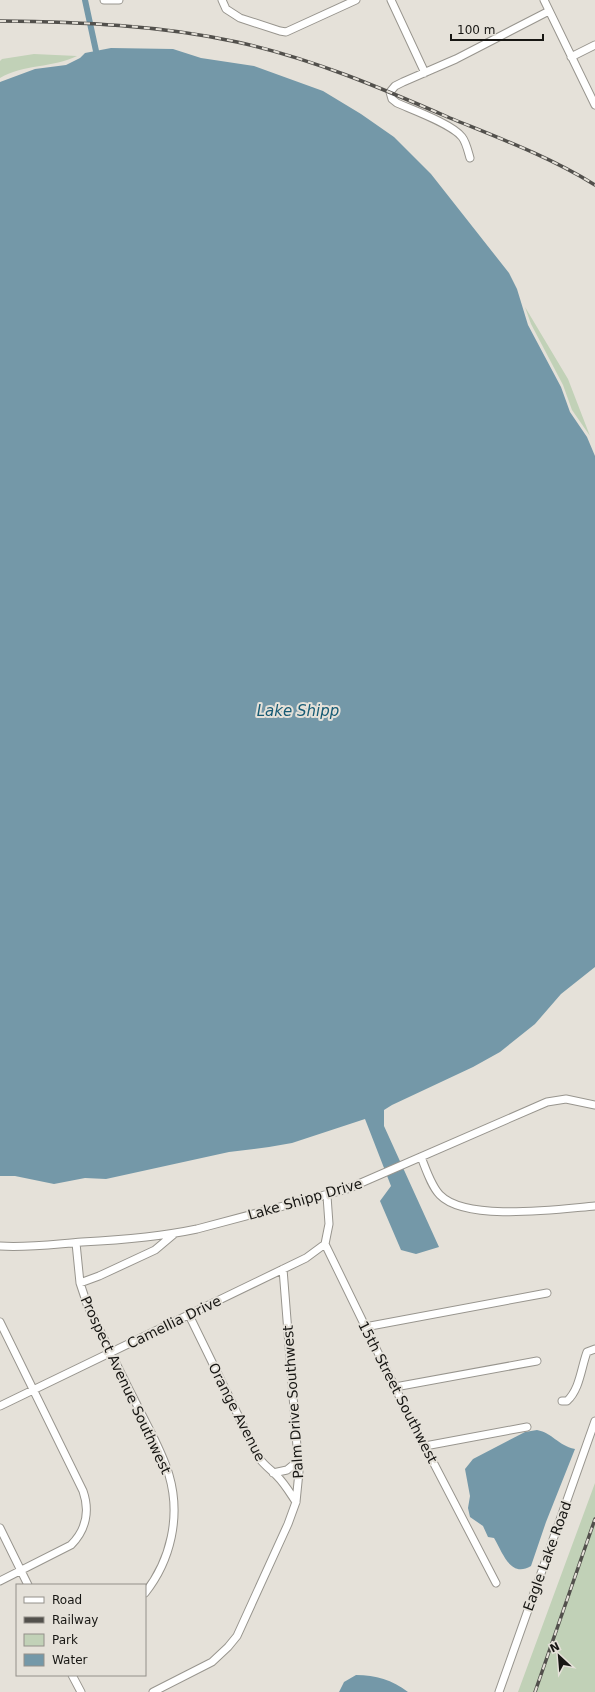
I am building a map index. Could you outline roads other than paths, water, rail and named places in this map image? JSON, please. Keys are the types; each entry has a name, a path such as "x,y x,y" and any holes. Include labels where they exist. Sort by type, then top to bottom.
{"street":[{"path":"104,0 120,0"},
{"path":"222,0 226,9 240,18 286,32 356,0"},
{"path":"391,0 425,73"},
{"path":"544,0 595,106"},
{"path":"470,158 464,139 459,134 436,120 397,103 392,99 390,92 395,86 461,57 549,11"},
{"path":"571,57 595,45"},
{"name":"Lake Shipp Drive","path":"0,1246 76,1243 174,1234 327,1196 418,1159 547,1102 566,1098 595,1105"},
{"path":"418,1159 438,1192 448,1202 454,1205 486,1210 521,1212 595,1206"},
{"path":"325,1244 329,1224 327,1196"},
{"path":"80,1283 99,1276 155,1250 174,1234"},
{"name":"Prospect Avenue Southwest","path":"76,1243 80,1283 87,1304 166,1466 173,1495 174,1521 168,1550 160,1570 146,1591"},
{"name":"Camellia Drive","path":"0,1406 306,1258 325,1244"},
{"name":"15th Street Southwest","path":"325,1244 395,1387 496,1584"},
{"name":"Palm Drive Southwest","path":"153,1692 212,1662 231,1644 237,1636 278,1548 296,1502 299,1483 298,1461 283,1269"},
{"path":"365,1327 548,1293"},
{"name":"Orange Avenue","path":"189,1315 259,1458 266,1467 286,1486 296,1502"},
{"path":"0,1322 83,1491 87,1515 80,1535 71,1545 0,1581"},
{"path":"562,1401 567,1401 579,1381 587,1352 595,1349"},
{"path":"395,1387 537,1361"},
{"name":"Eagle Lake Road","path":"499,1692 595,1421"},
{"path":"425,1446 526,1427"},
{"path":"273,1473 287,1470 298,1461"},
{"path":"0,1528 28,1584"},
{"path":"72,1676 80,1692"}],"water":[{"name":"Lake Shipp","path":"111,48 173,49 201,58 254,66 323,91 361,114 394,137 431,174 509,273 517,289 528,325 561,387 570,412 587,437 595,456 595,967 561,994 535,1024 500,1052 473,1067 384,1110 384,1126 439,1247 416,1254 401,1250 380,1201 391,1186 365,1119 292,1143 229,1152 106,1179 85,1178 54,1184 15,1176 0,1176 0,82 35,69 66,65 80,58 85,53"},
{"path":"537,1430 547,1434 564,1445 575,1449 546,1522 531,1566 524,1569 518,1569 508,1562 494,1538 488,1537 483,1526 470,1517 468,1508 470,1496 465,1469 473,1459 525,1432"},
{"path":"356,1675 384,1679 396,1684 408,1692 339,1692 344,1682"}],"waterway":[{"path":"85,0 96,51"}],"railway":[{"path":"0,21 60,22 149,28 208,36 292,56 398,96 506,141 542,157 595,185"},
{"path":"535,1692 595,1519"}]}
